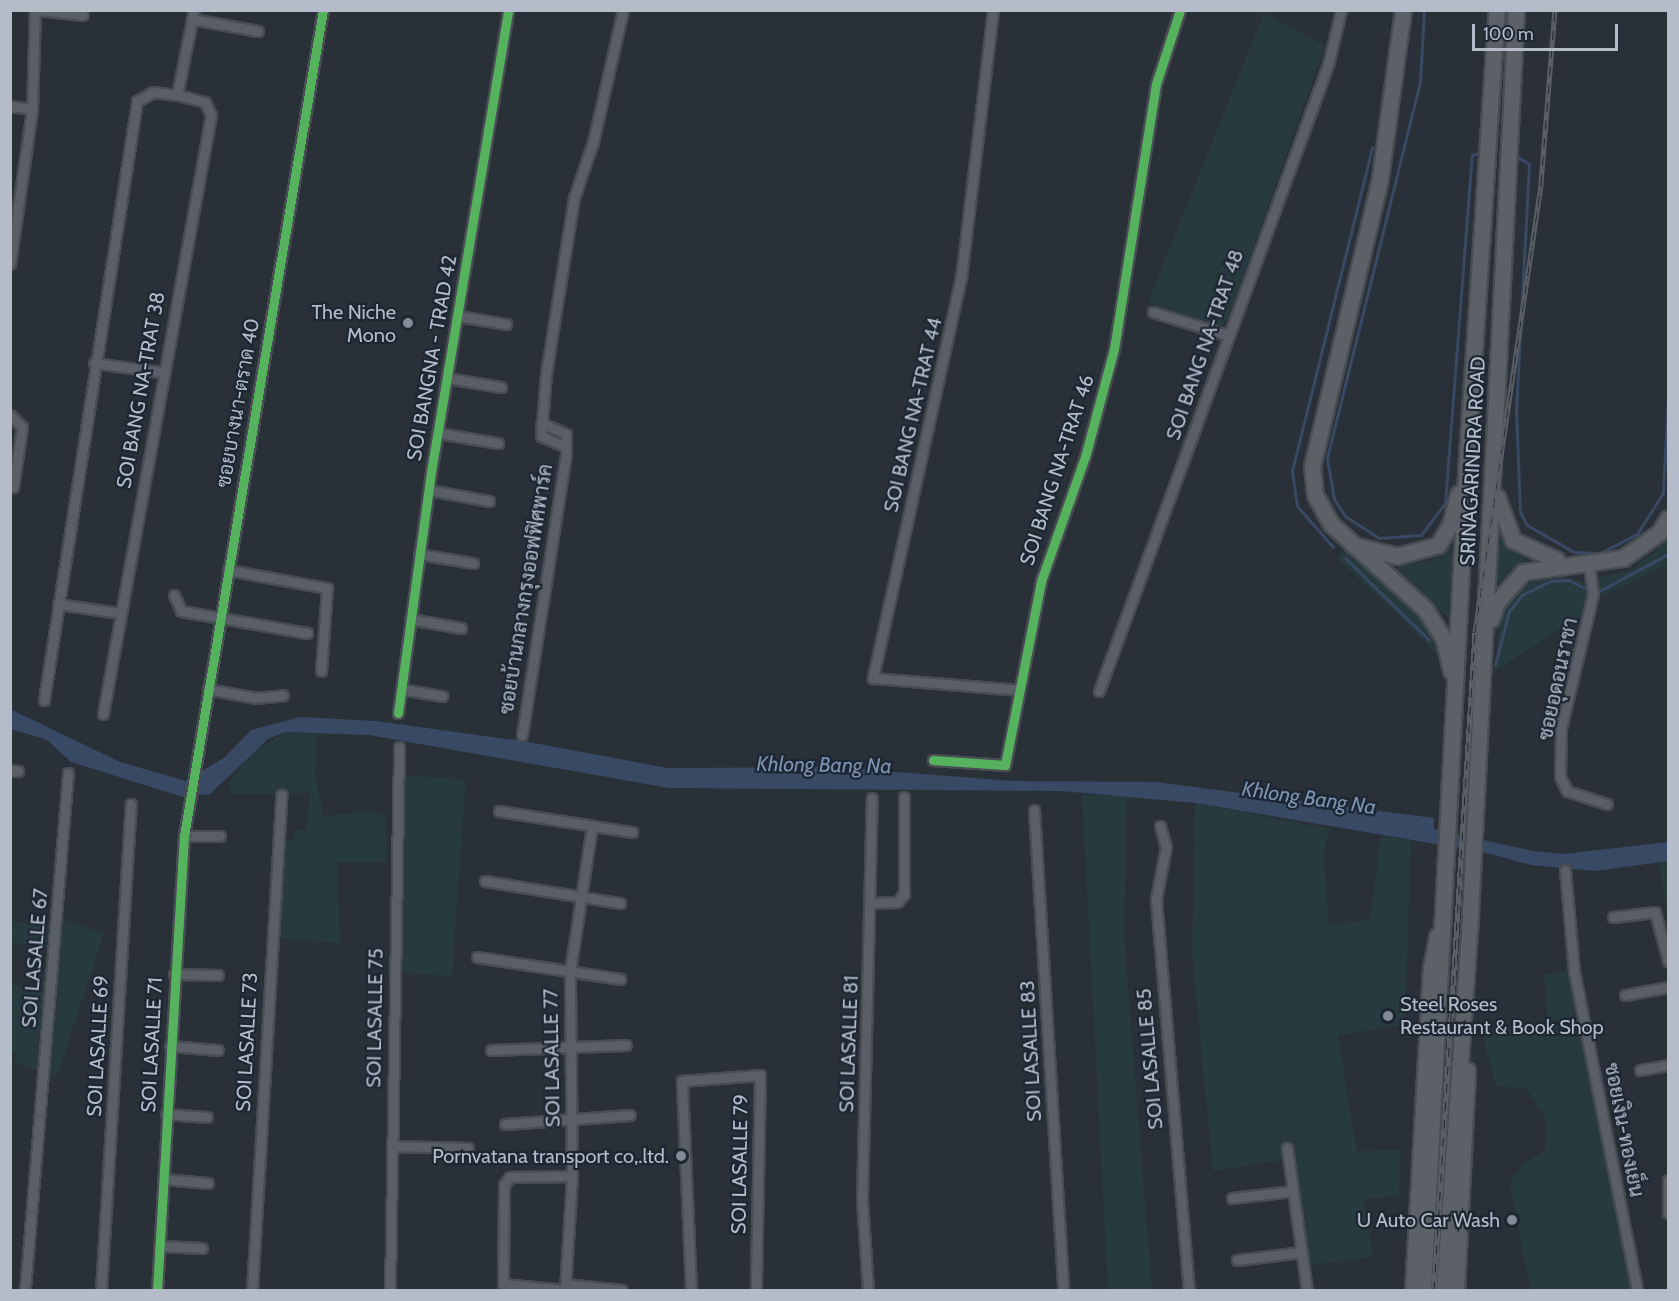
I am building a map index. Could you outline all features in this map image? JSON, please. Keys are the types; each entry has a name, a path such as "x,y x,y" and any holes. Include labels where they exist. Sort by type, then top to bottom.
{"main road":[{"path":"1403,10 1380,179 1312,466 1315,495 1350,544 1438,626 1455,688"},
{"name":"SRINAGARINDRA ROAD","path":"1423,1290 1436,1113 1443,910 1467,456 1497,10"},
{"name":"SRINAGARINDRA ROAD","path":"1444,1290 1454,1113 1470,914 1486,633 1516,10"},
{"path":"1350,544 1397,556 1438,545 1451,523 1467,456"},
{"path":"1493,470 1499,509 1513,540 1544,558 1585,566"},
{"path":"1486,633 1497,602 1523,572 1585,566 1623,558 1659,533 1668,518"},
{"name":"SRINAGARINDRA ROAD","path":"1413,1290 1431,968 1443,910"},
{"name":"SRINAGARINDRA ROAD","path":"1456,1290 1473,969 1470,914"}],"street":[{"path":"10,264 32,109 37,10 83,15"},
{"name":"ซอยบางนา-ตราด 40","path":"189,801 323,10"},
{"name":"SOI BANGNA - TRAD 42","path":"398,713 429,490 508,10"},
{"name":"ซอยบ้านกลางกรุงออฟฟิศพาร์ค","path":"522,735 566,447 566,434 542,423 574,198 593,142 623,10"},
{"name":"SOI BANG NA-TRAT 44","path":"993,10 961,277 873,678 1019,690"},
{"name":"SOI BANG NA-TRAT 46","path":"933,760 1005,765 1041,581 1085,457 1114,349 1156,84 1180,10"},
{"name":"SOI BANG NA-TRAT 48","path":"1099,691 1227,335 1328,65 1341,10"},
{"path":"177,95 193,15 258,31"},
{"name":"SOI BANG NA-TRAT 38","path":"44,700 94,363 137,101 153,92 177,95 205,102 211,115 161,372 103,714"},
{"path":"10,106 32,109"},
{"path":"1153,312 1227,335"},
{"path":"458,316 506,324"},
{"path":"94,363 161,372"},
{"path":"447,378 501,387"},
{"path":"10,415 22,427 13,487"},
{"path":"438,433 498,443"},
{"path":"429,490 489,501"},
{"path":"419,554 473,563"},
{"name":"ซอยอุดอนราชา","path":"1585,566 1593,594 1561,728 1560,777 1568,791 1607,804"},
{"path":"228,570 327,588 321,671"},
{"path":"174,596 181,611 307,633"},
{"path":"58,604 120,613"},
{"path":"410,619 461,628"},
{"path":"208,689 256,698 283,694"},
{"path":"401,689 442,696"},
{"name":"SOI LASALLE 75","path":"390,1290 399,747"},
{"name":"SOI LASALLE 67","path":"25,1290 68,773"},
{"name":"SOI LASALLE 73","path":"252,1290 281,795"},
{"path":"870,903 897,902 904,894 904,797"},
{"name":"SOI LASALLE 81","path":"868,1290 862,1199 872,798"},
{"name":"SOI LASALLE 71","path":"157,1290 174,975 184,836 189,801"},
{"name":"SOI LASALLE 69","path":"101,1290 131,804"},
{"name":"SOI LASALLE 83","path":"1034,810 1063,1290"},
{"path":"499,811 632,832"},
{"name":"SOI LASALLE 77","path":"565,1288 572,1176 570,971 592,826"},
{"name":"SOI LASALLE 85","path":"1160,826 1166,853 1156,899 1189,1290"},
{"path":"184,836 220,836"},
{"name":"ซอยเงิน-ทองเย็น","path":"1565,870 1574,971 1637,1290"},
{"path":"485,881 620,903"},
{"path":"1612,917 1655,912 1668,961"},
{"path":"477,957 620,979"},
{"path":"174,975 218,975"},
{"path":"1625,995 1668,987"},
{"path":"491,1050 626,1045"},
{"path":"170,1046 218,1050"},
{"path":"1640,1070 1668,1065"},
{"name":"SOI LASALLE 79","path":"692,1290 682,1081 760,1075 756,1290"},
{"path":"166,1114 207,1117"},
{"path":"505,1124 630,1115"},
{"path":"392,1146 468,1148"},
{"path":"1287,1148 1306,1290"},
{"path":"572,1176 510,1177 504,1185 503,1284 622,1290"},
{"path":"163,1179 208,1183"},
{"path":"1668,1180 1668,1213"},
{"path":"1232,1198 1293,1191"},
{"path":"159,1246 202,1248"},
{"path":"1237,1260 1302,1252"}],"green space":[{"path":"1264,13 1325,46 1228,319 1223,325 1211,325 1148,302"},
{"path":"1497,534 1525,560 1495,587 1493,584"},
{"path":"1668,539 1668,565 1600,597 1596,578 1631,571"},
{"path":"1346,547 1429,623 1438,655 1338,559"},
{"path":"1451,547 1448,617 1394,575 1400,564 1428,562"},
{"path":"1552,575 1587,583 1583,614 1495,671 1500,615 1519,587"},
{"path":"285,732 317,734 315,778 324,816 374,811 386,816 387,862 337,862 340,943 274,938 285,839 293,840 295,830 306,831 310,793 230,794 230,781 250,755"},
{"path":"402,775 466,779 452,976 388,972"},
{"path":"1082,795 1127,796 1124,936 1152,1290 1108,1290"},
{"path":"1195,803 1330,829 1323,852 1329,925 1370,920 1381,836 1411,840 1405,1025 1338,1035 1357,1151 1401,1150 1399,1196 1364,1199 1373,1257 1309,1265 1292,1143 1282,1144 1284,1160 1213,1171 1192,953"},
{"path":"1668,861 1668,919 1659,862"},
{"path":"61,919 104,933 57,1077 14,1063"},
{"path":"10,921 51,926 48,948 11,942"},
{"path":"1570,971 1633,1290 1530,1290 1510,1183 1523,1164 1545,1150 1545,1118 1527,1089 1496,1086 1481,1030 1548,1027 1544,975"},
{"path":"12,984 46,991 39,1055 11,1052"}],"water":[{"path":"10,709 120,762 186,781 225,757 251,730 300,717 376,721 529,742 667,768 832,767 1013,781 1155,782 1434,818 1434,829 1533,851 1564,854 1668,842 1668,861 1595,871 1531,865 1483,852 1195,803 1061,791 669,788 369,735 285,732 268,739 210,794 183,797 71,762 47,740 11,729"}],"waterway":[{"path":"1424,10 1420,82 1327,458 1334,499 1345,516 1379,538 1421,535 1445,503 1472,155 1482,152"},
{"path":"1333,547 1297,506 1292,471 1372,147"},
{"path":"1512,154 1529,164 1516,408 1520,512 1527,525 1574,552 1600,553 1637,534 1663,493 1668,398"},
{"path":"1601,590 1668,554"},
{"path":"1345,558 1429,640"},
{"path":"1495,665 1509,611 1522,595 1551,581 1569,580 1584,588"}],"railway":[{"path":"1434,1290 1475,632 1541,183 1555,10"}],"cycle path":[{"path":"157,1290 184,836 323,10"},
{"path":"398,713 432,466 508,10"},
{"path":"933,760 1005,765 1041,581 1085,457 1114,349 1156,84 1180,10"}],"place":[{"name":"The Niche Mono","path":"408,323"},
{"name":"Steel Roses Restaurant & Book Shop","path":"1388,1016"},
{"name":"Pornvatana transport co,.ltd.","path":"681,1156"},
{"name":"U Auto Car Wash","path":"1512,1220"}],"water label":[{"name":"Khlong Bang Na","path":"824,765"},
{"name":"Khlong Bang Na","path":"1309,798"}]}
